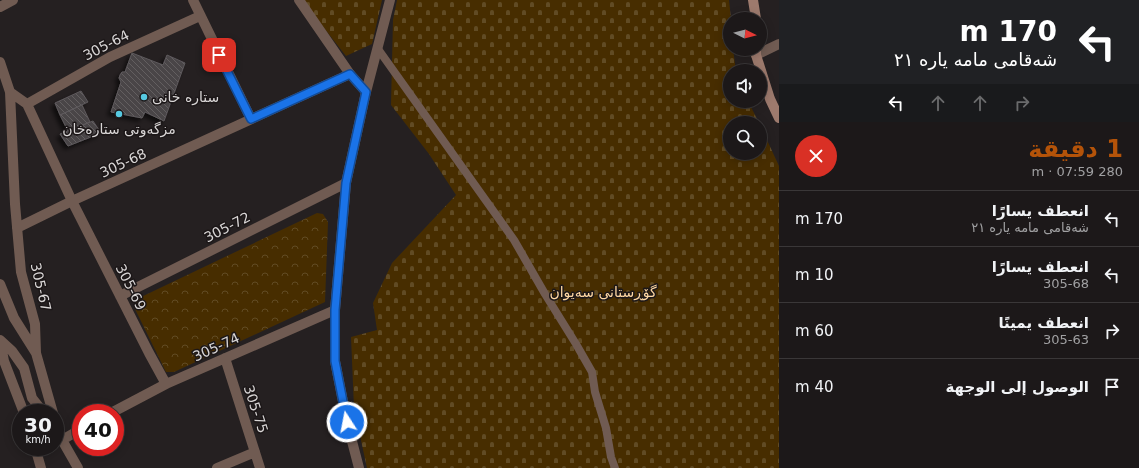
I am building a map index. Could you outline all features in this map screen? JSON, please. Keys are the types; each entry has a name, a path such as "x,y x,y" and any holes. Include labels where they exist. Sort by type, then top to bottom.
{"main road":[{"path":"753,0 755,12"},
{"path":"757,56 770,100 779,118"}],"street":[{"path":"0,7 13,0"},
{"path":"193,0 251,119"},
{"path":"299,0 350,74 366,92"},
{"path":"359,468 347,422 335,361 335,310 346,183 366,92 390,0"},
{"name":"305-64","path":"27,104 110,57 200,16"},
{"path":"767,48 779,43"},
{"name":"305-67","path":"0,62 10,92 17,228 21,272 35,324 36,353"},
{"name":"305-68","path":"17,228 350,74"},
{"path":"10,92 27,104"},
{"name":"305-69","path":"27,104 72,202 166,384"},
{"name":"305-72","path":"120,296 346,183"},
{"path":"0,284 14,318 36,353 50,404"},
{"name":"305-74","path":"124,406 166,384 335,310"},
{"path":"0,341 4,361 21,404"},
{"path":"0,341 12,351 24,368 32,398 37,404"},
{"name":"305-75","path":"225,358 260,468"},
{"path":"64,444 78,468"},
{"path":"218,468 255,452"},
{"path":"38,456 41,468"}],"lane":[{"path":"378,49 514,240 592,372 595,392 606,428 611,456 615,468"}],"green space":[{"path":"302,0 382,0 372,44 346,56"},
{"name":"گۆڕستانی سەیوان","path":"397,0 729,0 730,12 723,12 723,56 734,56 735,64 723,64 723,108 752,108 756,116 723,116 723,160 767,160 767,140 779,166 779,468 367,468 354,408 351,337 377,330 373,303 392,263 456,195 429,154 391,105 393,20"},
{"path":"317,213 323,214 328,222 325,302 174,372 166,372 135,309 135,302 139,298"}],"building":[{"name":"ستاره خانی","path":"132,53 163,65 167,55 185,63 164,121 145,112 142,118 111,112 121,82 119,78 120,75 122,72 125,72"},
{"path":"81,91 88,102 60,115 55,103"},
{"path":"82,105 90,122 68,131 60,115"},
{"path":"93,121 101,133 68,146 60,134"}],"place":[{"name":"ستاره خانی","path":"144,97"},
{"name":"مزگەوتی ستارەخان","path":"119,114"}],"route":[{"path":"219,55 251,119 350,74 366,92 346,183 335,310 335,361 347,422"}]}
